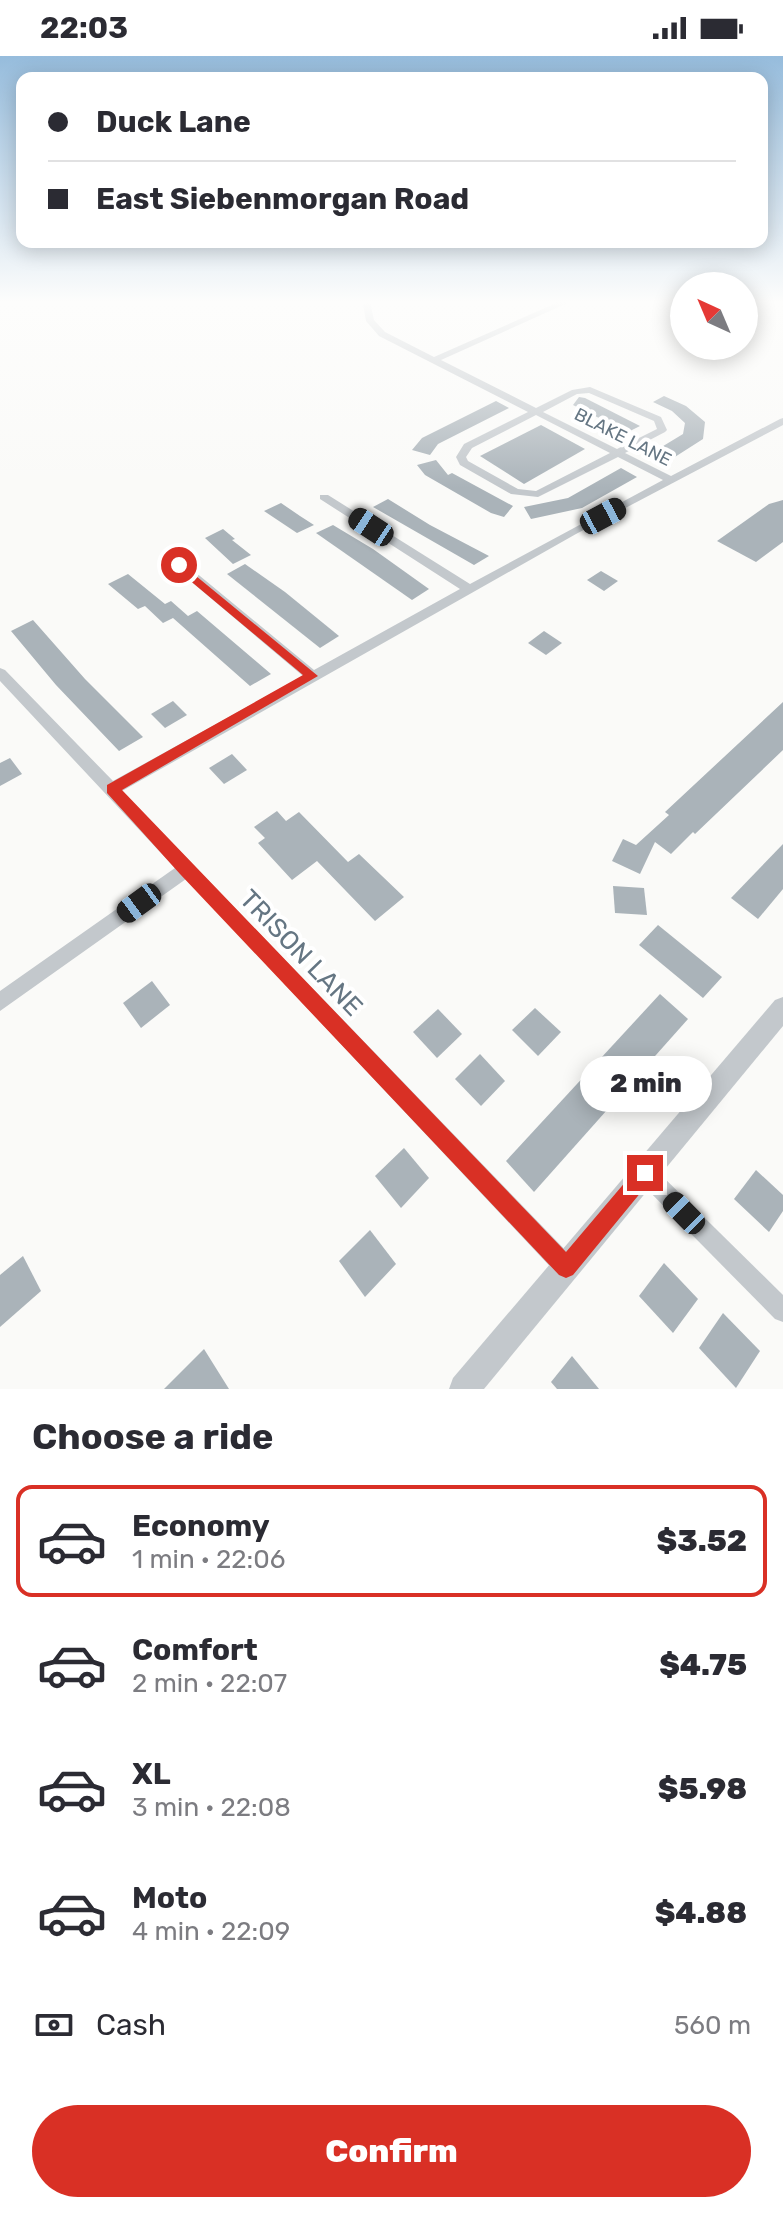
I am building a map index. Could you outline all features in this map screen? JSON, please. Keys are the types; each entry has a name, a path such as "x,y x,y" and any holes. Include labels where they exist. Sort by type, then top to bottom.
{"street":[{"name":"BLAKE LANE","path":"441,363 671,480"},
{"path":"590,390 658,419 662,430 538,494 515,492 464,463 461,457 468,446 538,411 575,392 590,390"},
{"path":"112,789 469,589 783,421"},
{"path":"324,497 469,589"},
{"path":"179,565 312,676"},
{"name":"TRISON LANE","path":"0,673 566,1267"},
{"path":"0,1002 185,870"},
{"path":"464,1389 783,1008"},
{"path":"645,1173 783,1311"}],"building":[{"path":"664,396 686,406 705,422 703,439 667,462 650,454 683,434 685,423 672,411 653,402"},
{"path":"579,397 640,426 628,432 573,405"},
{"path":"496,401 509,408 438,444 430,455 412,450 422,438"},
{"path":"541,425 585,449 524,484 480,456"},
{"path":"436,460 448,475 452,473 513,506 504,517 491,513 425,475 417,465"},
{"path":"621,468 637,477 582,508 531,519 524,507 568,498"},
{"path":"388,499 489,556 474,565 373,507"},
{"path":"783,500 783,542 756,562 717,541 769,504"},
{"path":"281,503 314,525 297,533 264,511"},
{"path":"333,525 429,589 412,600 316,533"},
{"path":"223,529 251,555 233,564 205,538"},
{"path":"245,564 339,636 320,648 227,574"},
{"path":"601,571 618,581 604,591 587,580"},
{"path":"128,574 165,604 171,601 188,616 197,611 271,674 250,686 173,618 163,623 145,606 138,609 108,584"},
{"path":"33,620 85,679 143,737 119,751 56,685 11,631"},
{"path":"544,631 562,643 546,655 528,643"},
{"path":"173,701 187,715 165,728 151,714"},
{"path":"783,702 783,750 695,834 693,832 671,854 655,842 640,874 612,861 623,839 636,845 669,815 665,812"},
{"path":"232,754 247,770 224,784 209,768"},
{"path":"10,758 22,774 0,786 0,763"},
{"path":"277,811 286,821 299,812 348,862 359,854 404,897 375,921 317,861 292,880 258,843 265,838 254,827"},
{"path":"783,844 783,889 758,919 731,898"},
{"path":"613,886 644,888 647,915 615,913"},
{"path":"658,925 722,977 703,998 639,945"},
{"path":"152,981 170,1005 141,1028 123,1003"},
{"path":"660,994 688,1019 534,1192 506,1161"},
{"path":"535,1008 561,1032 538,1056 512,1030"},
{"path":"438,1009 462,1034 437,1058 413,1032"},
{"path":"480,1054 505,1081 481,1106 455,1079"},
{"path":"404,1148 429,1178 401,1208 375,1176"},
{"path":"756,1170 783,1195 783,1211 769,1232 734,1199"},
{"path":"370,1230 396,1264 365,1297 339,1261"},
{"path":"23,1256 41,1291 0,1327 0,1275"},
{"path":"664,1263 698,1299 673,1333 639,1296"},
{"path":"723,1313 760,1351 736,1388 699,1348"},
{"path":"204,1349 229,1389 164,1389"},
{"path":"572,1356 599,1389 557,1389 551,1382"}],"route":[{"path":"179,565 312,676 112,789 185,870 566,1267 645,1173"}]}
